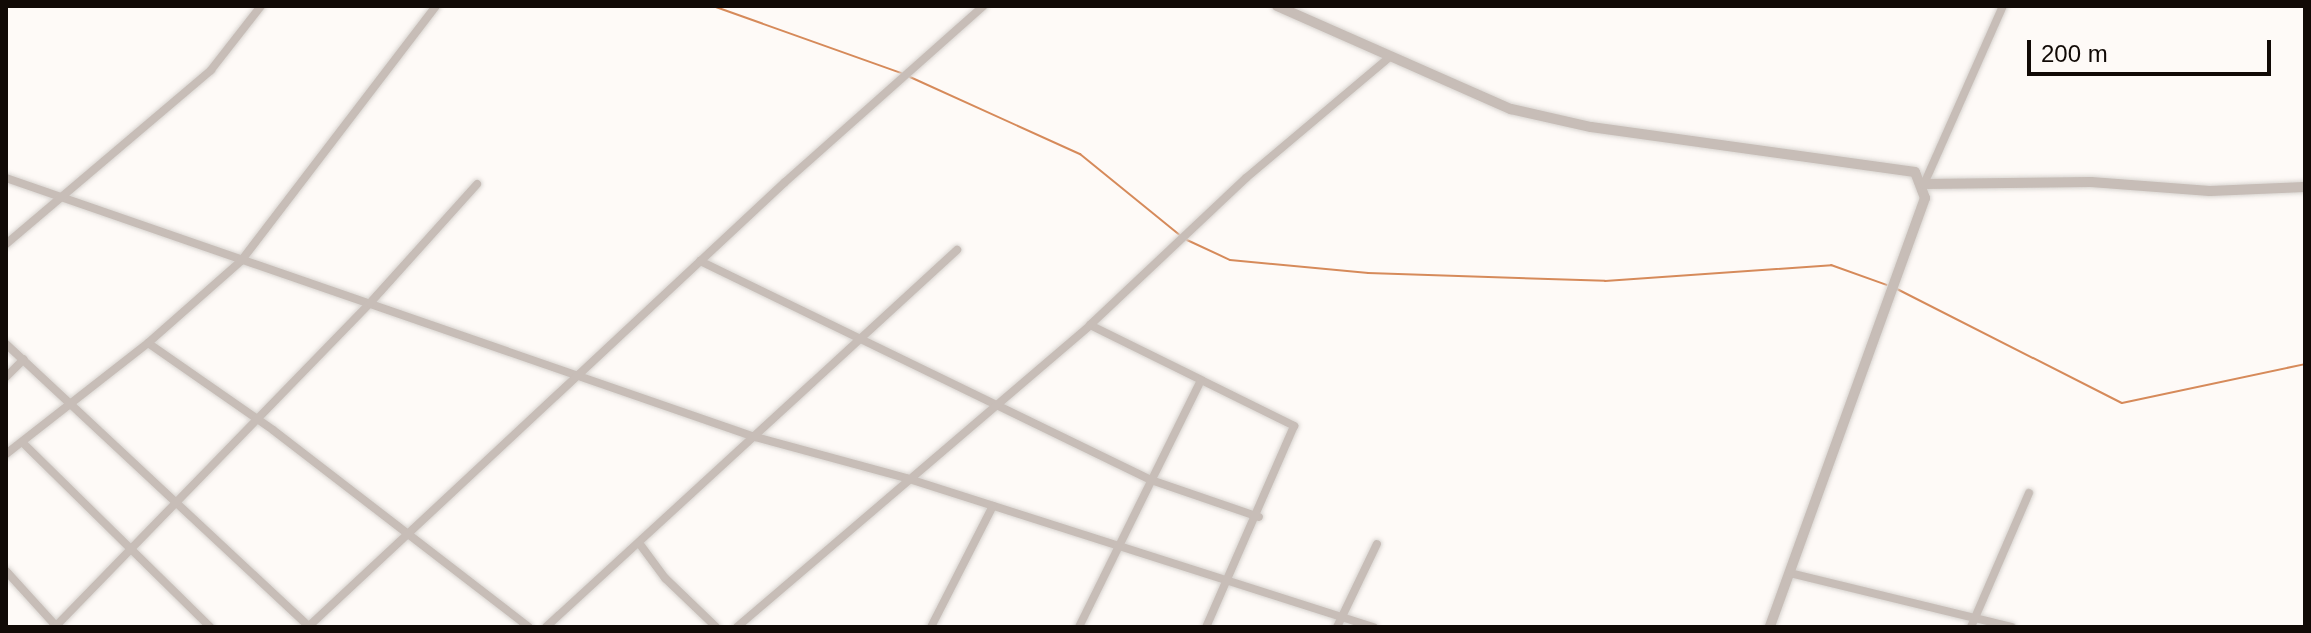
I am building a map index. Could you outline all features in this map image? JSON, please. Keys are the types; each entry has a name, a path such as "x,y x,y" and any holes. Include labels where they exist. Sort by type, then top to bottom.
{"street":[{"path":"6,244 211,70 261,6"},
{"path":"6,454 148,343 241,261 436,6"},
{"path":"6,344 309,627 700,261 983,6"},
{"path":"1277,6 1511,109 1591,127 1915,172 1924,184"},
{"path":"1770,627 1925,198 1924,184 2003,6"},
{"path":"737,627 906,478 1090,325 1246,178 1391,56"},
{"path":"6,178 61,200 241,261 580,372 755,437 906,478 1374,627"},
{"path":"1924,184 2091,182 2210,191 2305,187"},
{"path":"6,571 56,627 253,420 370,303 477,184"},
{"path":"546,627 957,250"},
{"path":"700,261 857,340 1151,480 1259,517"},
{"path":"1090,325 1294,426 1259,517 1206,627"},
{"path":"148,343 409,534 529,627"},
{"path":"6,377 24,359"},
{"path":"1079,627 1200,382"},
{"path":"22,442 210,627"},
{"path":"1971,627 2029,493"},
{"path":"931,627 993,506"},
{"path":"639,543 665,578 716,627"},
{"path":"1337,627 1377,544"},
{"path":"1790,573 2011,627"}],"waterway":[{"path":"713,6 901,73"},
{"path":"910,77 1080,154 1182,237"},
{"path":"1187,240 1230,260 1368,273 1605,281 1831,265 1887,285"},
{"path":"1897,289 2122,403 2305,364"}]}
